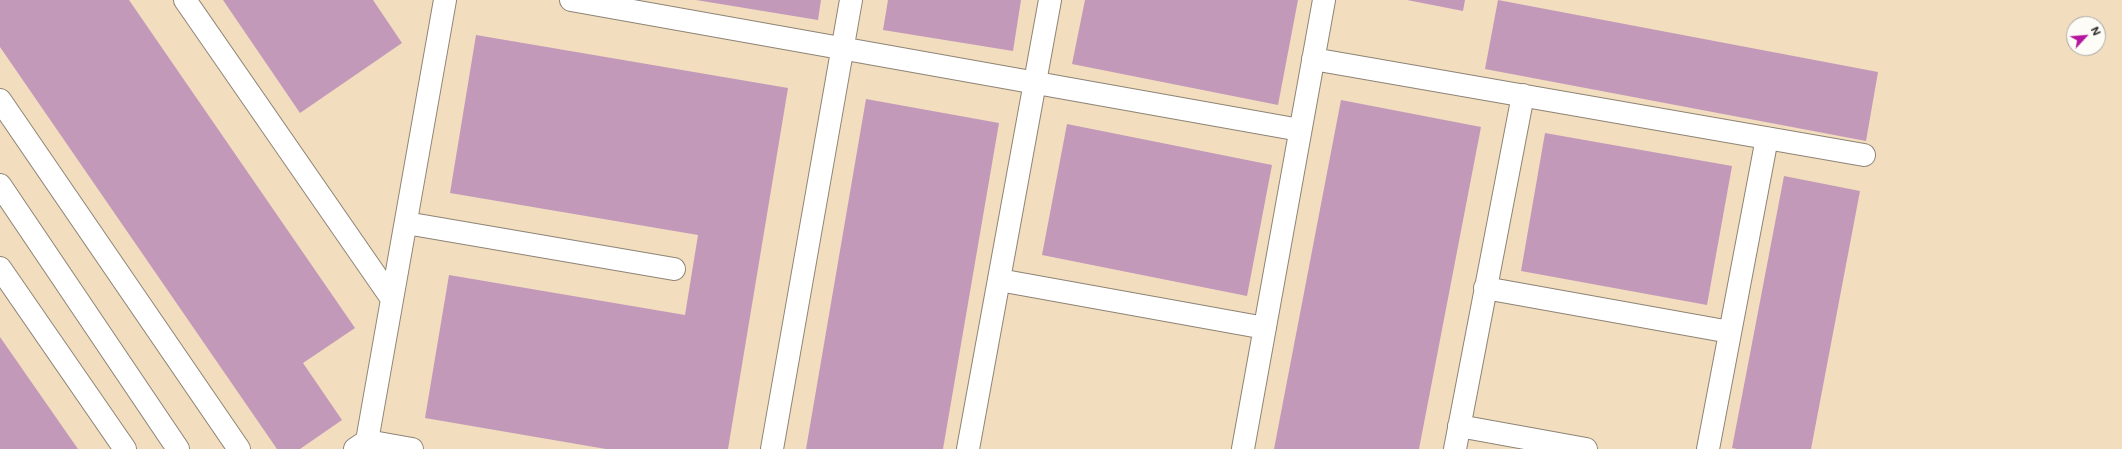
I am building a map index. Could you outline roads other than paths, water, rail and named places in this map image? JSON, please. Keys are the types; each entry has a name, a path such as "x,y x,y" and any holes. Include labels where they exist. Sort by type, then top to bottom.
{"street":[{"path":"185,0 392,299"},
{"path":"412,449 361,445 392,299 444,0"},
{"path":"571,0 646,7 842,48 1300,130"},
{"path":"772,449 851,0"},
{"path":"968,449 1050,0"},
{"path":"1243,449 1324,0"},
{"path":"1313,58 1864,155"},
{"path":"1455,449 1523,95"},
{"path":"0,100 239,449"},
{"path":"1708,449 1768,138"},
{"path":"0,185 178,449"},
{"path":"406,223 674,269"},
{"path":"0,268 125,449"},
{"path":"999,280 1265,328"},
{"path":"1485,288 1730,332"},
{"path":"1459,426 1586,449"}]}
